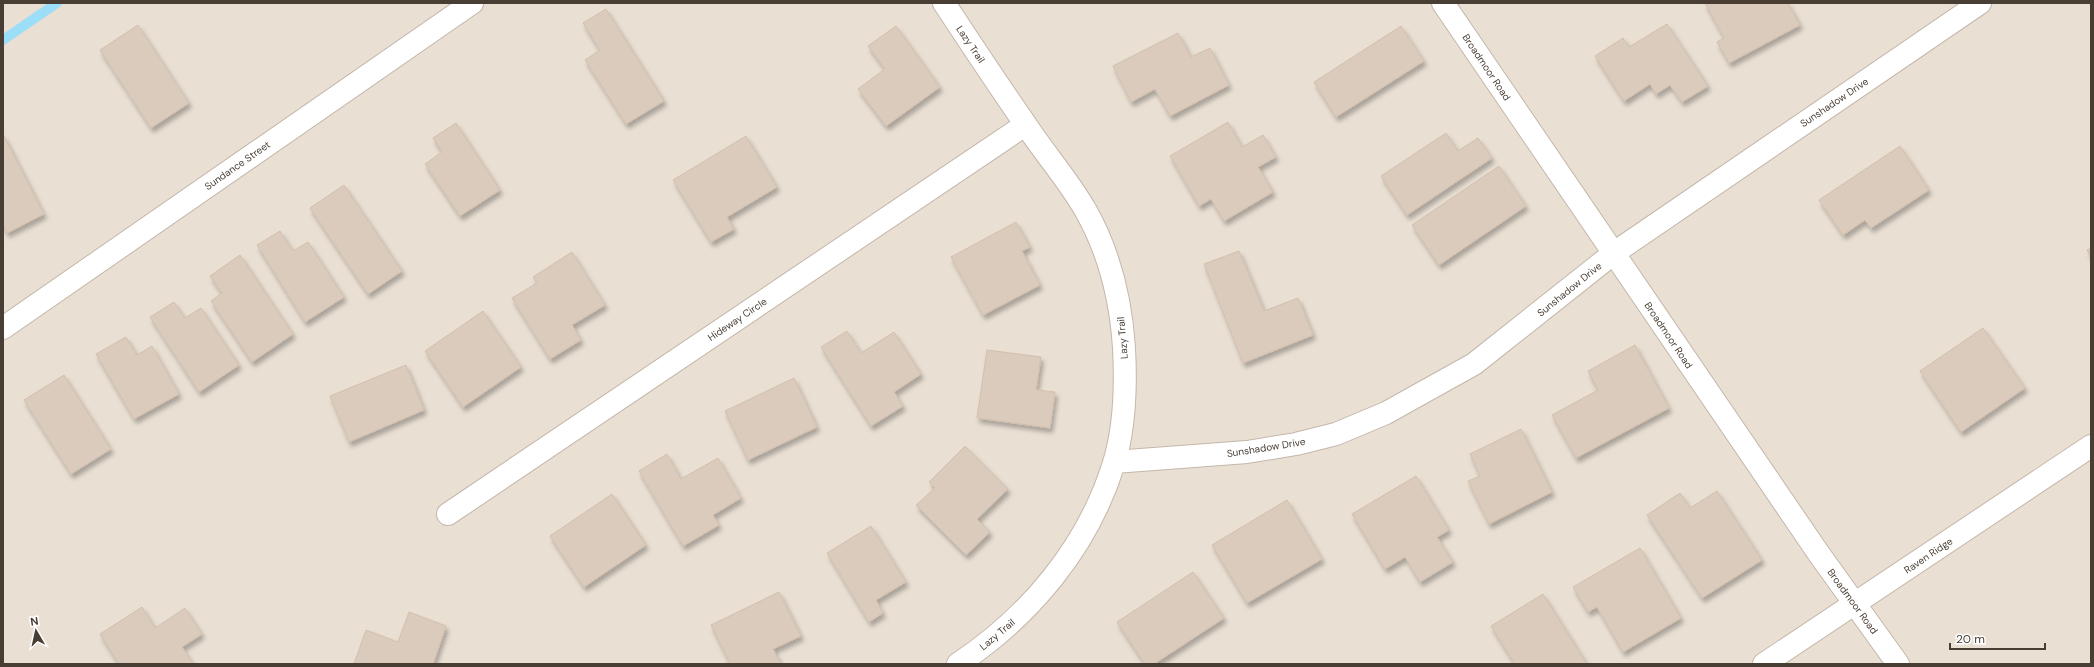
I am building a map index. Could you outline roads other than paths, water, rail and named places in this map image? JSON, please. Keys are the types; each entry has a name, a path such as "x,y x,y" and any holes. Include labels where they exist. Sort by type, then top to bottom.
{"street":[{"name":"Lazy Trail","path":"944,3 1025,125 1086,210 1107,259 1114,284 1123,335 1126,389 1114,462 1085,529 1064,562 1038,597 1010,624 958,664"},
{"name":"Broadmoor Road","path":"1443,3 1814,547 1898,664"},
{"name":"Sunshadow Drive","path":"1114,462 1247,452 1296,444 1336,434 1386,413 1474,364 1614,253 1980,3"},
{"name":"Sundance Street","path":"3,328 459,7"},
{"name":"Hideway Circle","path":"448,514 1025,125"},
{"name":"Raven Ridge","path":"1764,664 2091,446"}],"waterway":[{"path":"3,40 57,3"}]}
